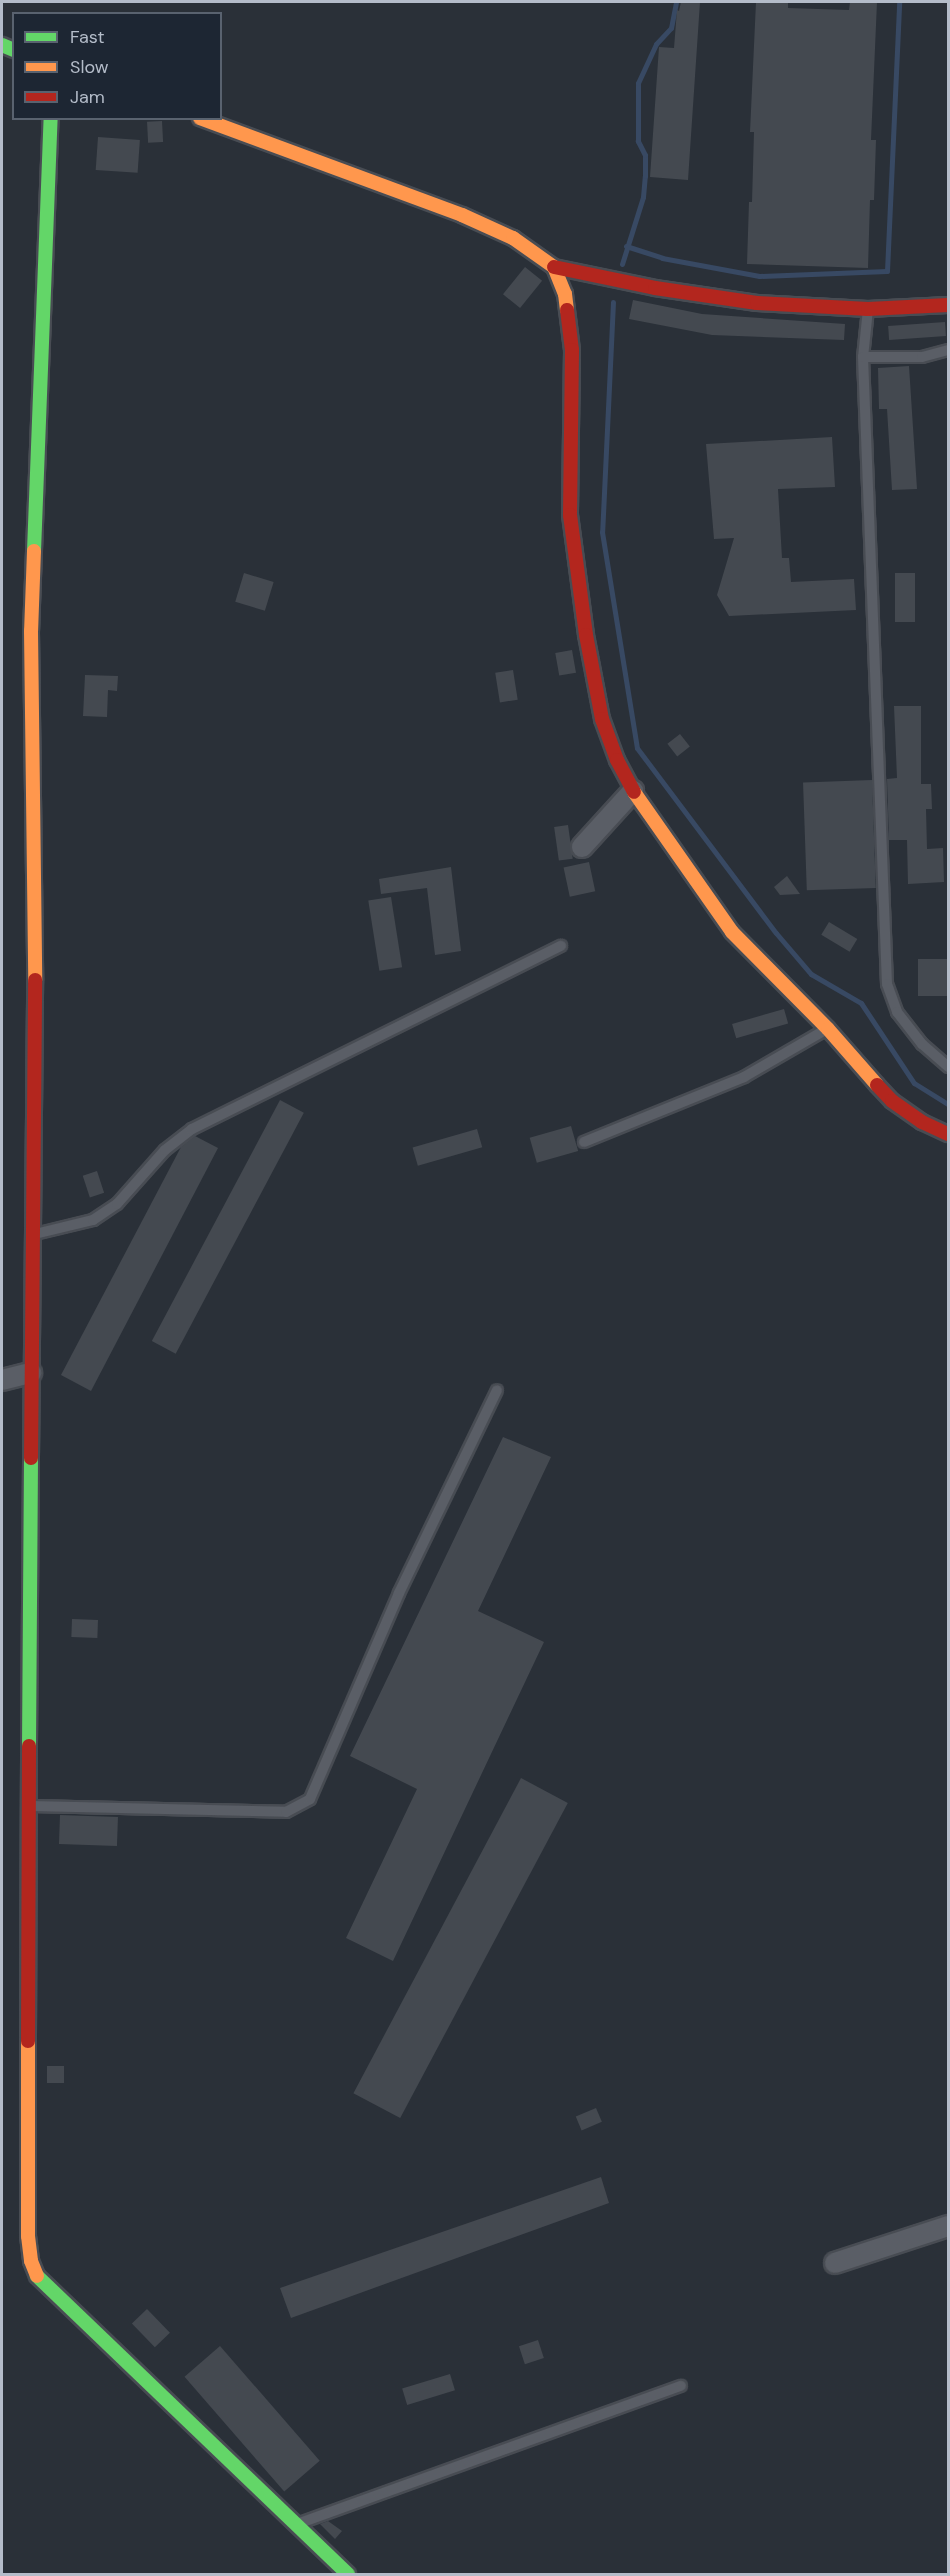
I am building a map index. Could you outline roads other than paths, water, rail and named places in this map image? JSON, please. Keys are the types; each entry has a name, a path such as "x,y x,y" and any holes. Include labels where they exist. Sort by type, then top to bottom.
{"street":[{"path":"51,120 31,631 35,1009 31,1373 28,2236 36,2275 294,2525 348,2574"},
{"path":"205,120 462,216 513,238 554,267 602,275 655,288 747,302 868,309 948,305"},
{"path":"554,267 565,294 572,350 570,515 586,634 602,719 617,760 633,791 732,932 828,1029 892,1101 922,1122 948,1134"},
{"path":"582,847 633,791"},
{"path":"2,1380 31,1373"},
{"path":"835,2263 948,2226"}],"lane":[{"path":"868,309 863,357 887,984 897,1012 922,1044 948,1067"},
{"path":"863,357 922,357 948,350"},
{"path":"32,1235 93,1220 117,1204 165,1150 192,1129 561,946"},
{"path":"584,1142 744,1077 828,1029"},
{"path":"31,1806 286,1812 310,1799 399,1593 497,1390"},
{"path":"294,2525 681,2386"}],"waterway":[{"path":"622,264 643,197 645,176 645,155 638,141 638,83 656,44 671,28 676,2"},
{"path":"626,246 662,258 759,276 887,271 899,2"},
{"path":"613,302 602,532 637,748 776,933 811,974 861,1003 914,1083 948,1104"}]}
